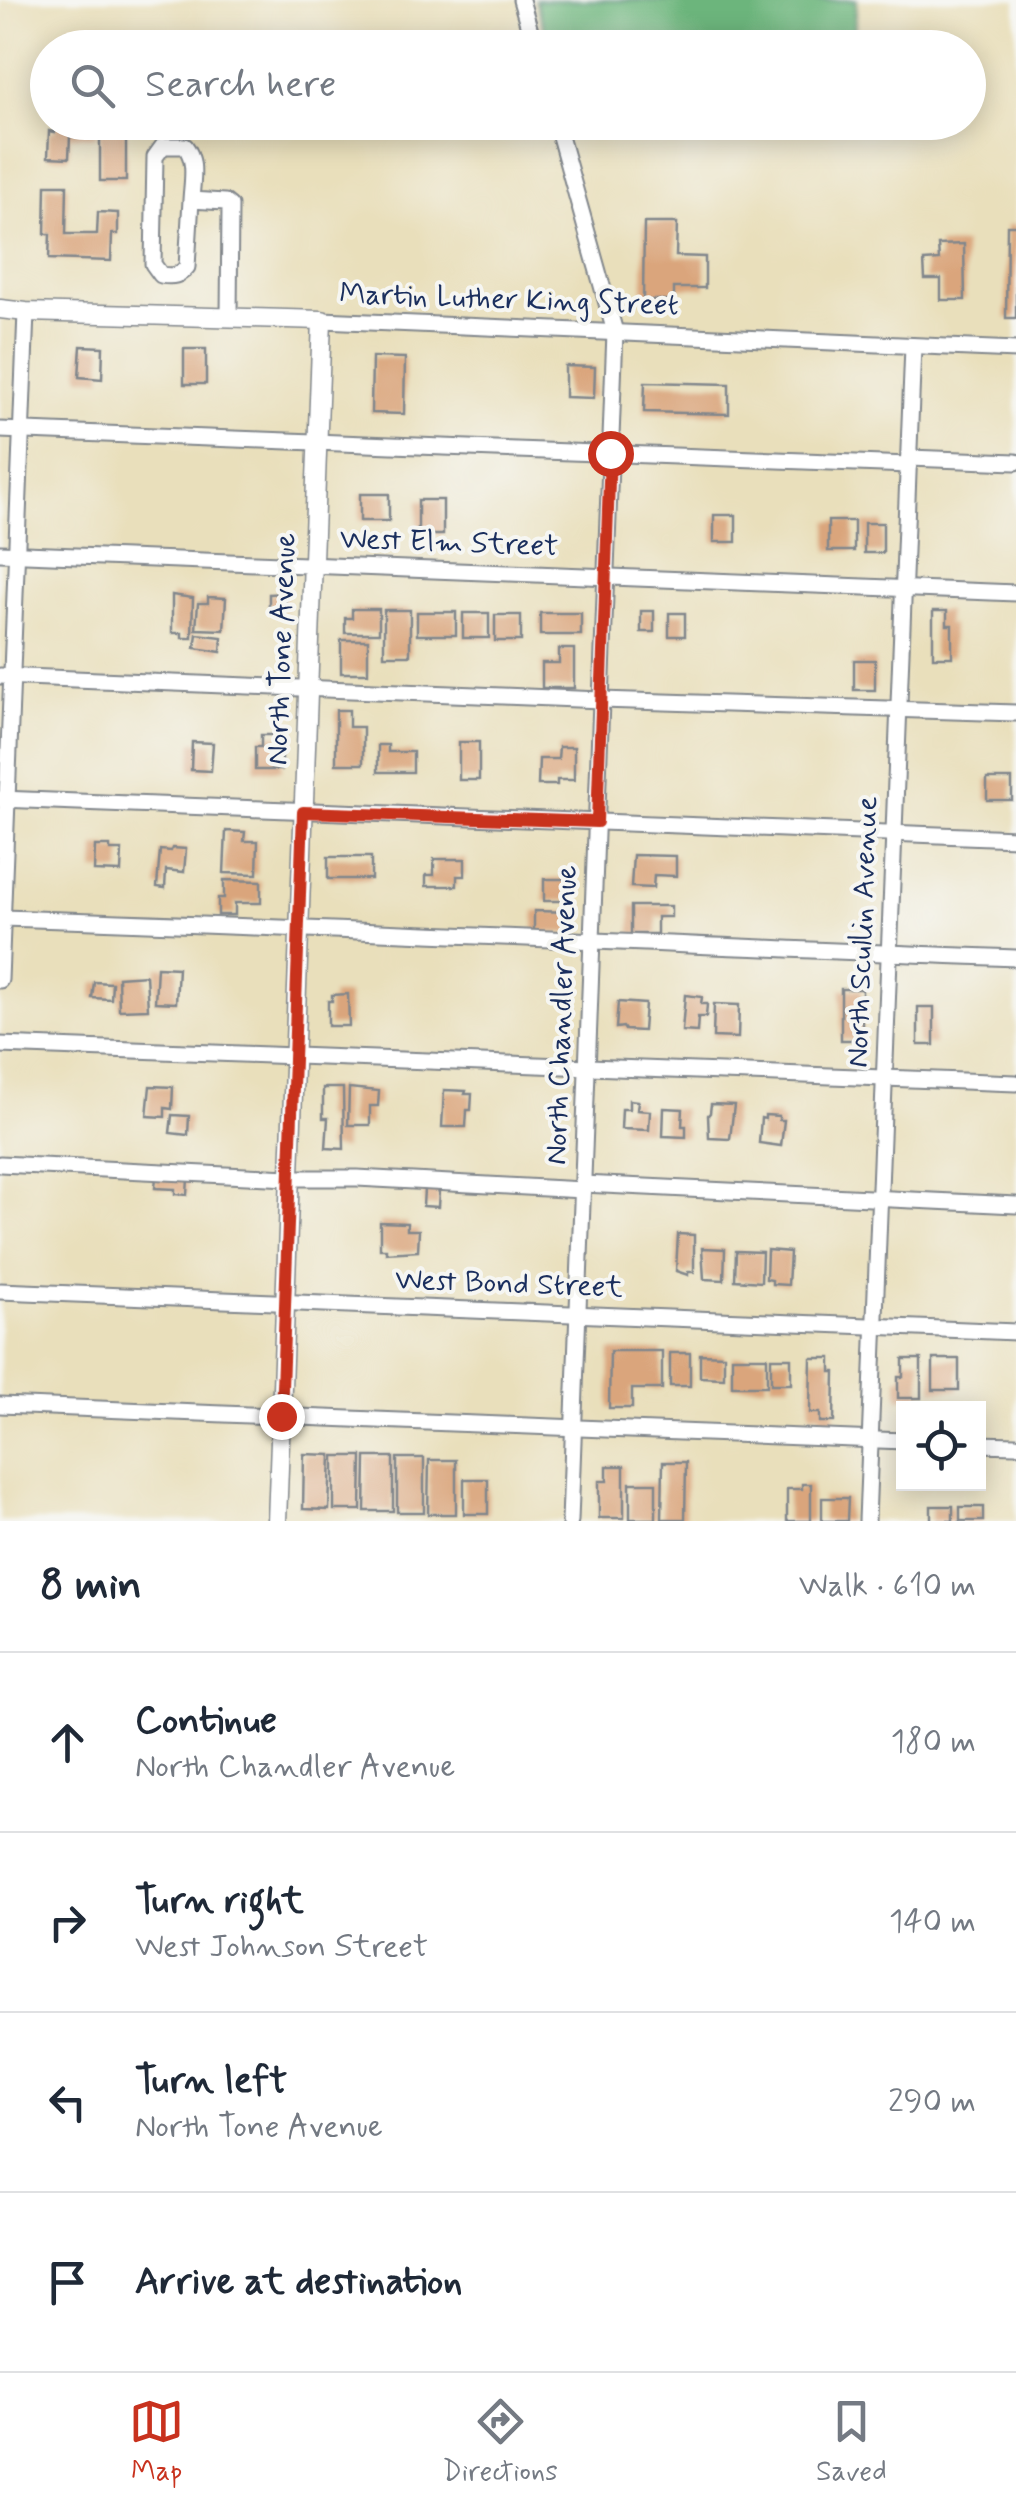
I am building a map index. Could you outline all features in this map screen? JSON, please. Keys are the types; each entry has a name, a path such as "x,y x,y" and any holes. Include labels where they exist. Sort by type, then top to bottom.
{"main road":[{"name":"Martin Luther King Street","path":"0,308 26,312 322,320"},
{"name":"North Tone Avenue","path":"277,1521 322,320"}],"street":[{"path":"521,0 529,30"},
{"name":"North Chandler Avenue","path":"561,140 615,332 570,1521"},
{"path":"164,146 184,146 189,151 191,200 187,267 174,277 161,276 153,264 155,157 164,146"},
{"path":"191,200 225,202 230,206 229,317"},
{"path":"0,980 8,554 21,431 26,312"},
{"name":"Martin Luther King Street","path":"322,320 1016,350"},
{"name":"North Scullin Avenue","path":"868,1521 914,346"},
{"path":"0,430 610,453 1016,462"},
{"name":"West Elm Street","path":"8,554 1016,593"},
{"path":"6,676 1016,714"},
{"path":"3,799 1016,838"},
{"path":"1,918 1016,958"},
{"path":"0,1045 1016,1083"},
{"path":"0,1164 1016,1205"},
{"name":"West Bond Street","path":"0,1292 1016,1332"},
{"path":"0,1405 896,1441"},
{"path":"986,1444 1016,1446"}],"green space":[{"path":"535,0 857,0 854,30 544,30"}],"building":[{"path":"49,140 70,140 69,158 48,157"},
{"path":"100,140 126,140 126,181 100,181"},
{"path":"46,185 67,185 66,234 97,234 98,212 118,213 118,234 112,234 111,261 49,259"},
{"path":"644,223 677,223 676,256 705,257 705,288 674,288 674,300 643,300"},
{"path":"1007,225 1016,225 1016,318 1006,318"},
{"path":"964,244 965,300 941,300 941,279 925,279 924,261 939,260 938,245"},
{"path":"81,346 103,347 102,379 79,377"},
{"path":"184,349 206,349 206,384 184,384"},
{"path":"372,357 405,358 404,414 371,413"},
{"path":"565,366 595,367 594,398 565,397"},
{"path":"645,382 729,384 729,414 644,412"},
{"path":"360,494 389,494 389,521 360,521"},
{"path":"418,500 443,500 443,535 418,535"},
{"path":"714,515 736,515 736,542 714,542"},
{"path":"828,521 854,521 854,551 828,551"},
{"path":"864,523 883,523 883,553 864,553"},
{"path":"285,593 286,610 269,611 269,594"},
{"path":"172,595 193,598 192,638 172,633"},
{"path":"208,597 226,598 224,630 196,629 198,603 208,603"},
{"path":"352,609 379,609 379,633 345,633 345,618 352,618"},
{"path":"384,610 410,610 410,655 384,655"},
{"path":"641,611 654,611 654,632 641,632"},
{"path":"933,611 947,611 947,625 952,625 952,657 933,657"},
{"path":"417,612 456,612 456,635 417,635"},
{"path":"463,613 489,613 489,638 463,638"},
{"path":"540,613 581,613 581,635 540,635"},
{"path":"669,613 685,613 685,636 669,636"},
{"path":"495,615 521,615 521,641 495,641"},
{"path":"197,634 222,637 221,652 195,648"},
{"path":"341,640 368,640 368,673 341,673"},
{"path":"559,649 574,649 574,688 542,688 542,663 559,663"},
{"path":"854,660 875,660 875,690 854,690"},
{"path":"336,710 349,710 349,727 363,727 363,764 336,764"},
{"path":"261,735 282,735 282,770 255,770 255,747 261,747"},
{"path":"192,742 213,743 211,771 191,770"},
{"path":"459,742 479,742 479,780 459,780"},
{"path":"378,745 388,745 388,752 413,752 413,772 378,772"},
{"path":"559,747 574,747 574,780 538,785 539,759 558,759"},
{"path":"987,779 1012,779 1012,800 987,800"},
{"path":"226,831 245,832 244,841 258,841 257,874 224,873"},
{"path":"95,846 122,850 121,872 94,871"},
{"path":"186,849 184,872 166,870 165,888 157,887 160,850"},
{"path":"633,855 676,856 676,876 654,875 653,888 631,887"},
{"path":"328,857 371,857 371,879 328,879"},
{"path":"434,859 465,859 465,876 457,876 457,886 426,886 426,875 434,875"},
{"path":"544,879 569,879 569,901 544,901"},
{"path":"224,880 261,881 261,903 235,903 235,915 218,915 218,898 224,898"},
{"path":"631,906 671,906 671,917 657,917 657,934 631,934"},
{"path":"534,911 572,912 571,933 534,932"},
{"path":"157,967 178,968 176,1003 155,1002"},
{"path":"146,975 148,1009 119,1010 118,977"},
{"path":"94,982 112,983 111,999 92,998"},
{"path":"841,989 862,989 862,1040 841,1040"},
{"path":"348,994 349,1026 328,1026 328,1001 332,1001 332,995"},
{"path":"685,995 702,997 701,1004 707,1004 706,1017 698,1017 697,1032 682,1031"},
{"path":"618,1002 645,1004 643,1031 616,1028"},
{"path":"714,1004 739,1005 738,1038 713,1037"},
{"path":"918,1007 934,1007 934,1045 918,1045"},
{"path":"150,1086 173,1087 172,1109 165,1108 165,1117 147,1116"},
{"path":"323,1088 343,1088 344,1149 326,1148 328,1118 323,1118"},
{"path":"349,1088 379,1091 378,1106 370,1106 370,1125 348,1125"},
{"path":"444,1090 472,1094 466,1127 442,1127"},
{"path":"629,1100 638,1101 637,1110 650,1111 649,1130 621,1129 622,1109 629,1109"},
{"path":"711,1104 734,1105 730,1139 709,1138"},
{"path":"664,1108 683,1109 686,1137 663,1136"},
{"path":"172,1115 189,1116 188,1135 170,1133"},
{"path":"765,1115 784,1120 781,1146 759,1143 761,1118 765,1119"},
{"path":"156,1177 188,1178 187,1195 175,1194 175,1189 155,1188"},
{"path":"424,1189 439,1190 438,1207 423,1206"},
{"path":"380,1222 407,1223 407,1230 419,1230 418,1251 386,1253 386,1249 380,1249"},
{"path":"678,1234 694,1235 694,1272 688,1275 676,1271"},
{"path":"702,1248 725,1249 724,1280 704,1279"},
{"path":"767,1250 790,1252 788,1285 772,1284 772,1280 766,1279"},
{"path":"736,1251 762,1252 761,1282 735,1280"},
{"path":"610,1351 662,1351 662,1389 632,1389 632,1408 609,1408"},
{"path":"670,1353 690,1353 690,1386 670,1386"},
{"path":"700,1354 724,1355 724,1378 700,1377"},
{"path":"732,1357 767,1357 767,1386 732,1386"},
{"path":"771,1358 791,1358 791,1384 771,1384"},
{"path":"811,1358 831,1358 831,1372 835,1372 834,1422 820,1422 820,1413 810,1413"},
{"path":"903,1359 921,1359 921,1398 898,1398"},
{"path":"933,1359 959,1359 959,1390 933,1390"},
{"path":"304,1454 331,1455 329,1510 303,1509"},
{"path":"334,1456 362,1456 361,1510 334,1510"},
{"path":"366,1457 393,1457 393,1511 365,1511"},
{"path":"397,1458 424,1458 424,1512 397,1512"},
{"path":"429,1460 456,1460 456,1514 428,1514"},
{"path":"663,1462 686,1462 685,1519 662,1519"},
{"path":"607,1466 624,1466 624,1518 599,1518 599,1481 607,1481"},
{"path":"464,1479 488,1479 488,1514 464,1514"},
{"path":"630,1483 656,1483 656,1519 630,1519"},
{"path":"802,1484 811,1484 811,1521 787,1521 787,1489 802,1489"},
{"path":"822,1498 848,1498 847,1521 822,1521"},
{"path":"931,1506 953,1506 953,1521 931,1521"},
{"path":"960,1507 983,1507 983,1521 960,1521"}],"route":[{"path":"281,1416 303,812 597,822 610,453"}]}
